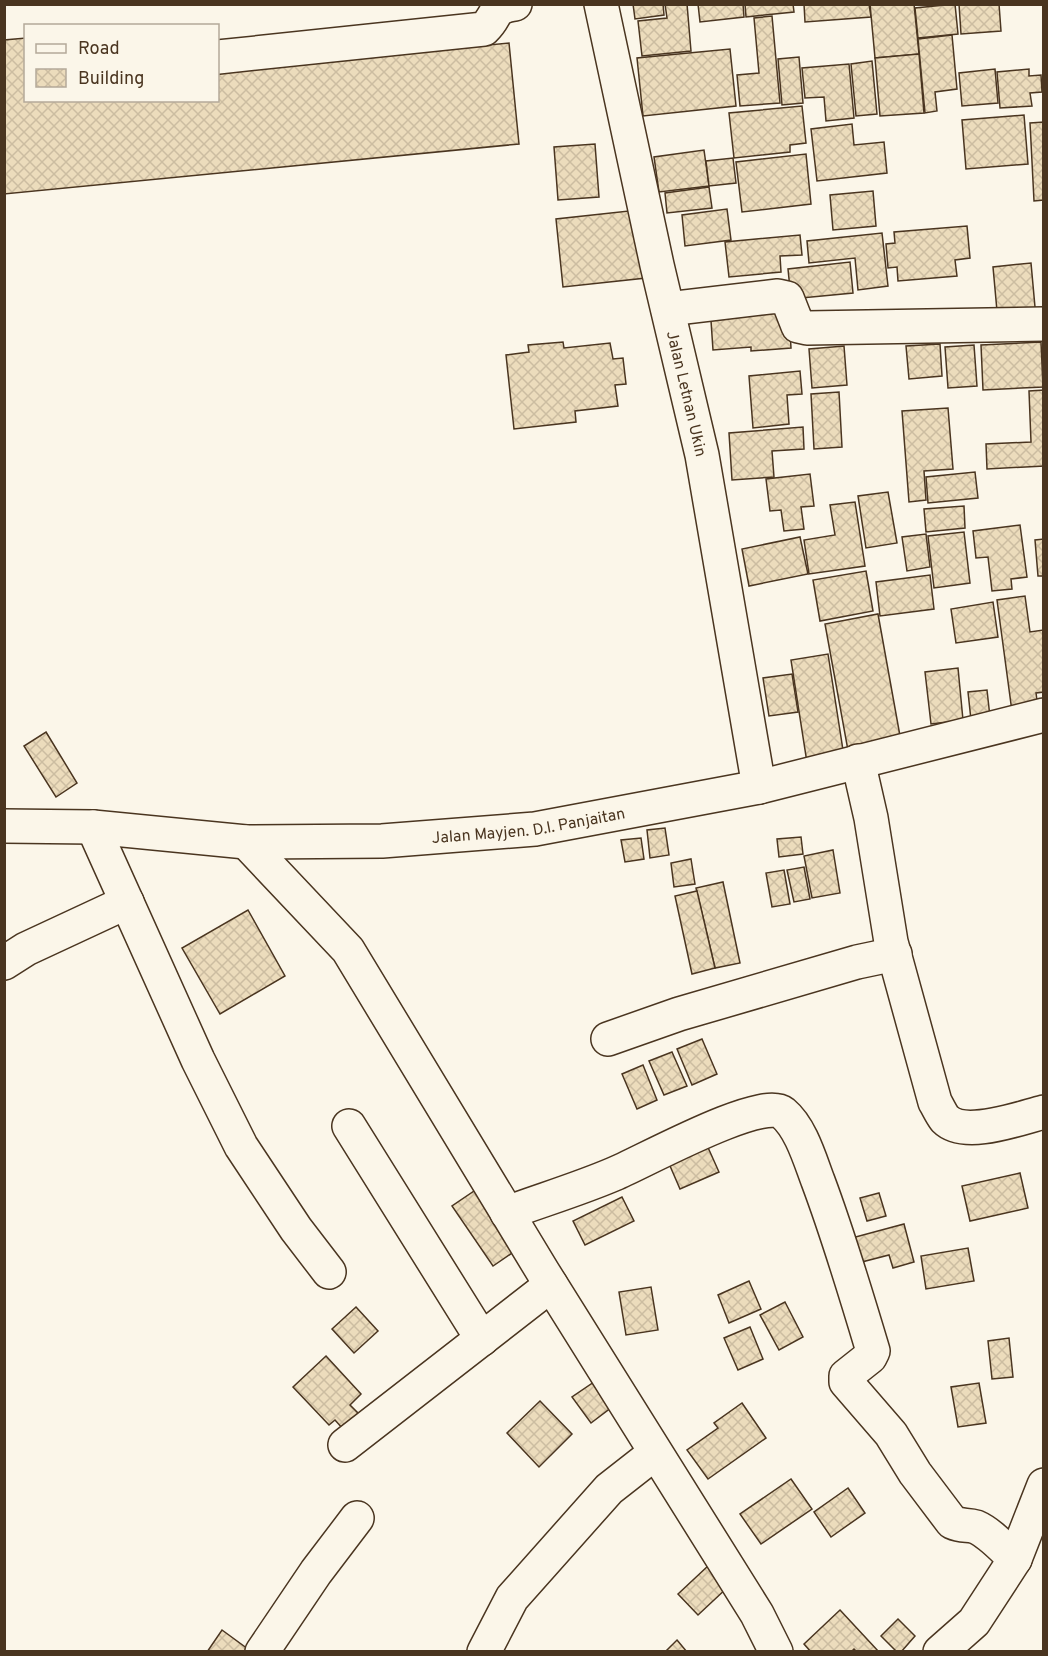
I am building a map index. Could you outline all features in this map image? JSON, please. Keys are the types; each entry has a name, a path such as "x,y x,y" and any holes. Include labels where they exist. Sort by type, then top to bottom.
{"street":[{"path":"219,57 484,29 492,22 495,11 515,4"},
{"name":"Jalan Letnan Ukin","path":"601,4 702,455 759,787"},
{"path":"668,309 778,296 787,298 798,326 807,328 1044,324"},
{"name":"Jalan Mayjen. D.I. Panjaitan","path":"4,826 93,827 246,842 382,841 535,829 759,787 860,771 1044,715"},
{"path":"860,771 871,818 895,954 935,1102 946,1120 964,1127 982,1127 1044,1112"},
{"path":"93,827 198,1060 241,1146 296,1229 328,1272"},
{"path":"246,842 348,950 551,1285 757,1614 776,1652"},
{"path":"4,963 26,949 127,902"},
{"path":"608,1040 690,1011 857,962 895,954"},
{"path":"507,1213 615,1174 727,1121 762,1111 782,1112 803,1141 838,1234 873,1351 870,1357 846,1376 846,1382 891,1434 915,1473 952,1522 961,1526 972,1525 982,1530 1015,1559"},
{"path":"349,1126 482,1339"},
{"path":"345,1445 551,1285"},
{"path":"484,1652 512,1598 609,1489 655,1453"},
{"path":"940,1652 974,1622 1015,1559 1044,1485"},
{"path":"262,1652 316,1572 357,1518"}],"building":[{"path":"633,4 663,4 664,15 635,19"},
{"path":"665,4 687,4 691,51 642,56 638,21 667,18"},
{"path":"698,4 743,4 744,17 700,22"},
{"path":"745,4 793,4 794,12 746,17"},
{"path":"804,4 869,4 871,17 805,22"},
{"path":"870,4 914,4 919,54 875,58"},
{"path":"955,4 958,34 918,38 915,8"},
{"path":"959,4 999,4 1001,31 961,34"},
{"path":"772,16 780,103 740,106 737,75 759,73 754,18"},
{"path":"952,35 957,89 935,92 937,111 925,113 918,39"},
{"path":"24,38 24,102 219,102 219,71 509,43 519,144 4,194 4,40"},
{"path":"730,49 736,106 643,116 637,58"},
{"path":"919,54 924,113 880,116 875,58"},
{"path":"799,57 803,103 782,105 778,59"},
{"path":"872,61 877,114 856,116 851,64"},
{"path":"849,64 854,118 826,121 824,97 805,98 802,68"},
{"path":"995,69 998,103 962,106 959,73"},
{"path":"1029,69 1029,76 1041,75 1042,92 1030,93 1032,106 1000,108 997,72"},
{"path":"802,106 806,143 790,145 790,152 734,158 729,113"},
{"path":"1024,115 1028,164 966,169 962,120"},
{"path":"1044,122 1044,200 1034,201 1030,123"},
{"path":"852,124 854,145 884,142 887,173 817,181 811,129"},
{"path":"595,144 599,197 558,200 554,147"},
{"path":"704,150 709,186 659,192 654,157"},
{"path":"806,154 811,204 742,212 736,162"},
{"path":"733,158 736,183 709,186 706,161"},
{"path":"709,187 712,208 667,213 665,193"},
{"path":"873,191 876,226 833,230 830,195"},
{"path":"727,209 731,240 685,246 682,215"},
{"path":"638,210 646,278 563,287 556,219"},
{"path":"967,226 970,258 955,260 957,276 898,281 897,267 888,268 886,244 895,243 894,232"},
{"path":"882,233 888,286 858,290 855,258 809,263 807,241"},
{"path":"800,235 802,255 780,256 781,272 729,277 725,242"},
{"path":"850,262 853,293 791,299 788,269"},
{"path":"1031,263 1036,318 998,322 993,267"},
{"path":"788,299 791,348 751,351 751,347 713,350 710,306"},
{"path":"563,342 564,348 610,343 613,359 623,358 626,384 615,385 618,406 575,411 576,422 514,429 506,355 529,352 528,345"},
{"path":"1041,342 1043,387 983,390 981,345"},
{"path":"940,344 942,376 909,379 906,346"},
{"path":"974,345 977,386 948,388 945,347"},
{"path":"844,346 847,385 812,388 809,349"},
{"path":"800,371 802,394 787,395 789,424 753,428 749,376"},
{"path":"1044,390 1044,466 987,469 986,444 1031,442 1029,391"},
{"path":"839,392 842,447 814,449 811,394"},
{"path":"948,408 953,469 924,471 926,500 909,502 902,411"},
{"path":"803,427 804,449 772,451 774,477 732,480 729,433"},
{"path":"975,472 978,498 928,503 926,477"},
{"path":"810,474 814,506 801,507 804,529 784,531 781,510 770,511 766,479"},
{"path":"888,492 897,543 866,548 858,496"},
{"path":"855,502 865,566 809,574 804,540 835,535 830,505"},
{"path":"964,506 965,528 926,532 924,509"},
{"path":"1020,525 1027,577 1011,579 1012,589 992,591 988,557 976,558 973,531"},
{"path":"964,532 970,583 934,588 928,536"},
{"path":"926,534 930,567 907,571 902,537"},
{"path":"800,537 808,574 749,586 742,549"},
{"path":"1044,539 1044,576 1038,576 1035,540"},
{"path":"866,571 873,611 820,621 813,580"},
{"path":"930,575 934,609 880,616 876,582"},
{"path":"1025,596 1030,632 1043,630 1044,692 1036,693 1039,715 1013,719 997,600"},
{"path":"993,602 998,637 956,643 951,609"},
{"path":"878,614 902,747 849,756 825,624"},
{"path":"828,654 845,763 808,769 791,660"},
{"path":"958,668 963,720 931,724 925,672"},
{"path":"792,674 798,712 769,716 763,678"},
{"path":"987,690 990,717 971,720 968,692"},
{"path":"46,732 77,783 56,797 24,746"},
{"path":"665,828 669,855 650,858 647,830"},
{"path":"801,837 803,854 779,857 777,839"},
{"path":"641,838 644,859 625,862 621,840"},
{"path":"833,850 840,893 812,898 804,856"},
{"path":"691,859 695,884 674,887 671,863"},
{"path":"804,867 810,899 794,902 787,870"},
{"path":"784,870 790,904 772,907 766,873"},
{"path":"723,882 740,963 715,968 696,888"},
{"path":"697,891 715,968 692,974 675,896"},
{"path":"248,910 285,976 220,1014 182,948"},
{"path":"702,1039 717,1074 692,1085 677,1049"},
{"path":"672,1052 687,1086 664,1095 649,1061"},
{"path":"643,1065 657,1100 637,1109 622,1074"},
{"path":"706,1143 719,1172 680,1189 667,1159"},
{"path":"1020,1173 1028,1208 970,1221 962,1186"},
{"path":"480,1187 521,1247 493,1266 452,1206"},
{"path":"879,1193 886,1216 867,1221 860,1198"},
{"path":"622,1197 634,1221 585,1245 573,1221"},
{"path":"904,1224 914,1262 893,1268 889,1255 854,1264 848,1239"},
{"path":"968,1248 974,1281 926,1289 921,1256"},
{"path":"749,1281 761,1309 729,1323 718,1295"},
{"path":"651,1287 658,1330 626,1335 619,1292"},
{"path":"785,1302 803,1337 779,1350 760,1315"},
{"path":"356,1307 378,1331 354,1353 332,1329"},
{"path":"750,1327 763,1359 738,1370 724,1338"},
{"path":"1009,1338 1013,1377 992,1379 988,1341"},
{"path":"326,1356 361,1394 350,1405 359,1414 343,1429 335,1420 329,1425 293,1387"},
{"path":"594,1382 612,1407 591,1423 572,1397"},
{"path":"979,1383 986,1423 958,1427 951,1387"},
{"path":"540,1401 572,1434 539,1467 507,1433"},
{"path":"742,1403 766,1438 708,1479 687,1450 718,1428 714,1423"},
{"path":"791,1479 812,1509 761,1544 740,1514"},
{"path":"848,1488 865,1513 831,1537 814,1512"},
{"path":"709,1565 729,1586 698,1615 678,1594"},
{"path":"840,1610 879,1652 857,1652 854,1649 851,1652 811,1652 804,1644"},
{"path":"898,1619 915,1636 901,1652 897,1652 881,1636"},
{"path":"222,1630 252,1652 207,1652"},
{"path":"677,1640 687,1652 665,1652"}]}
